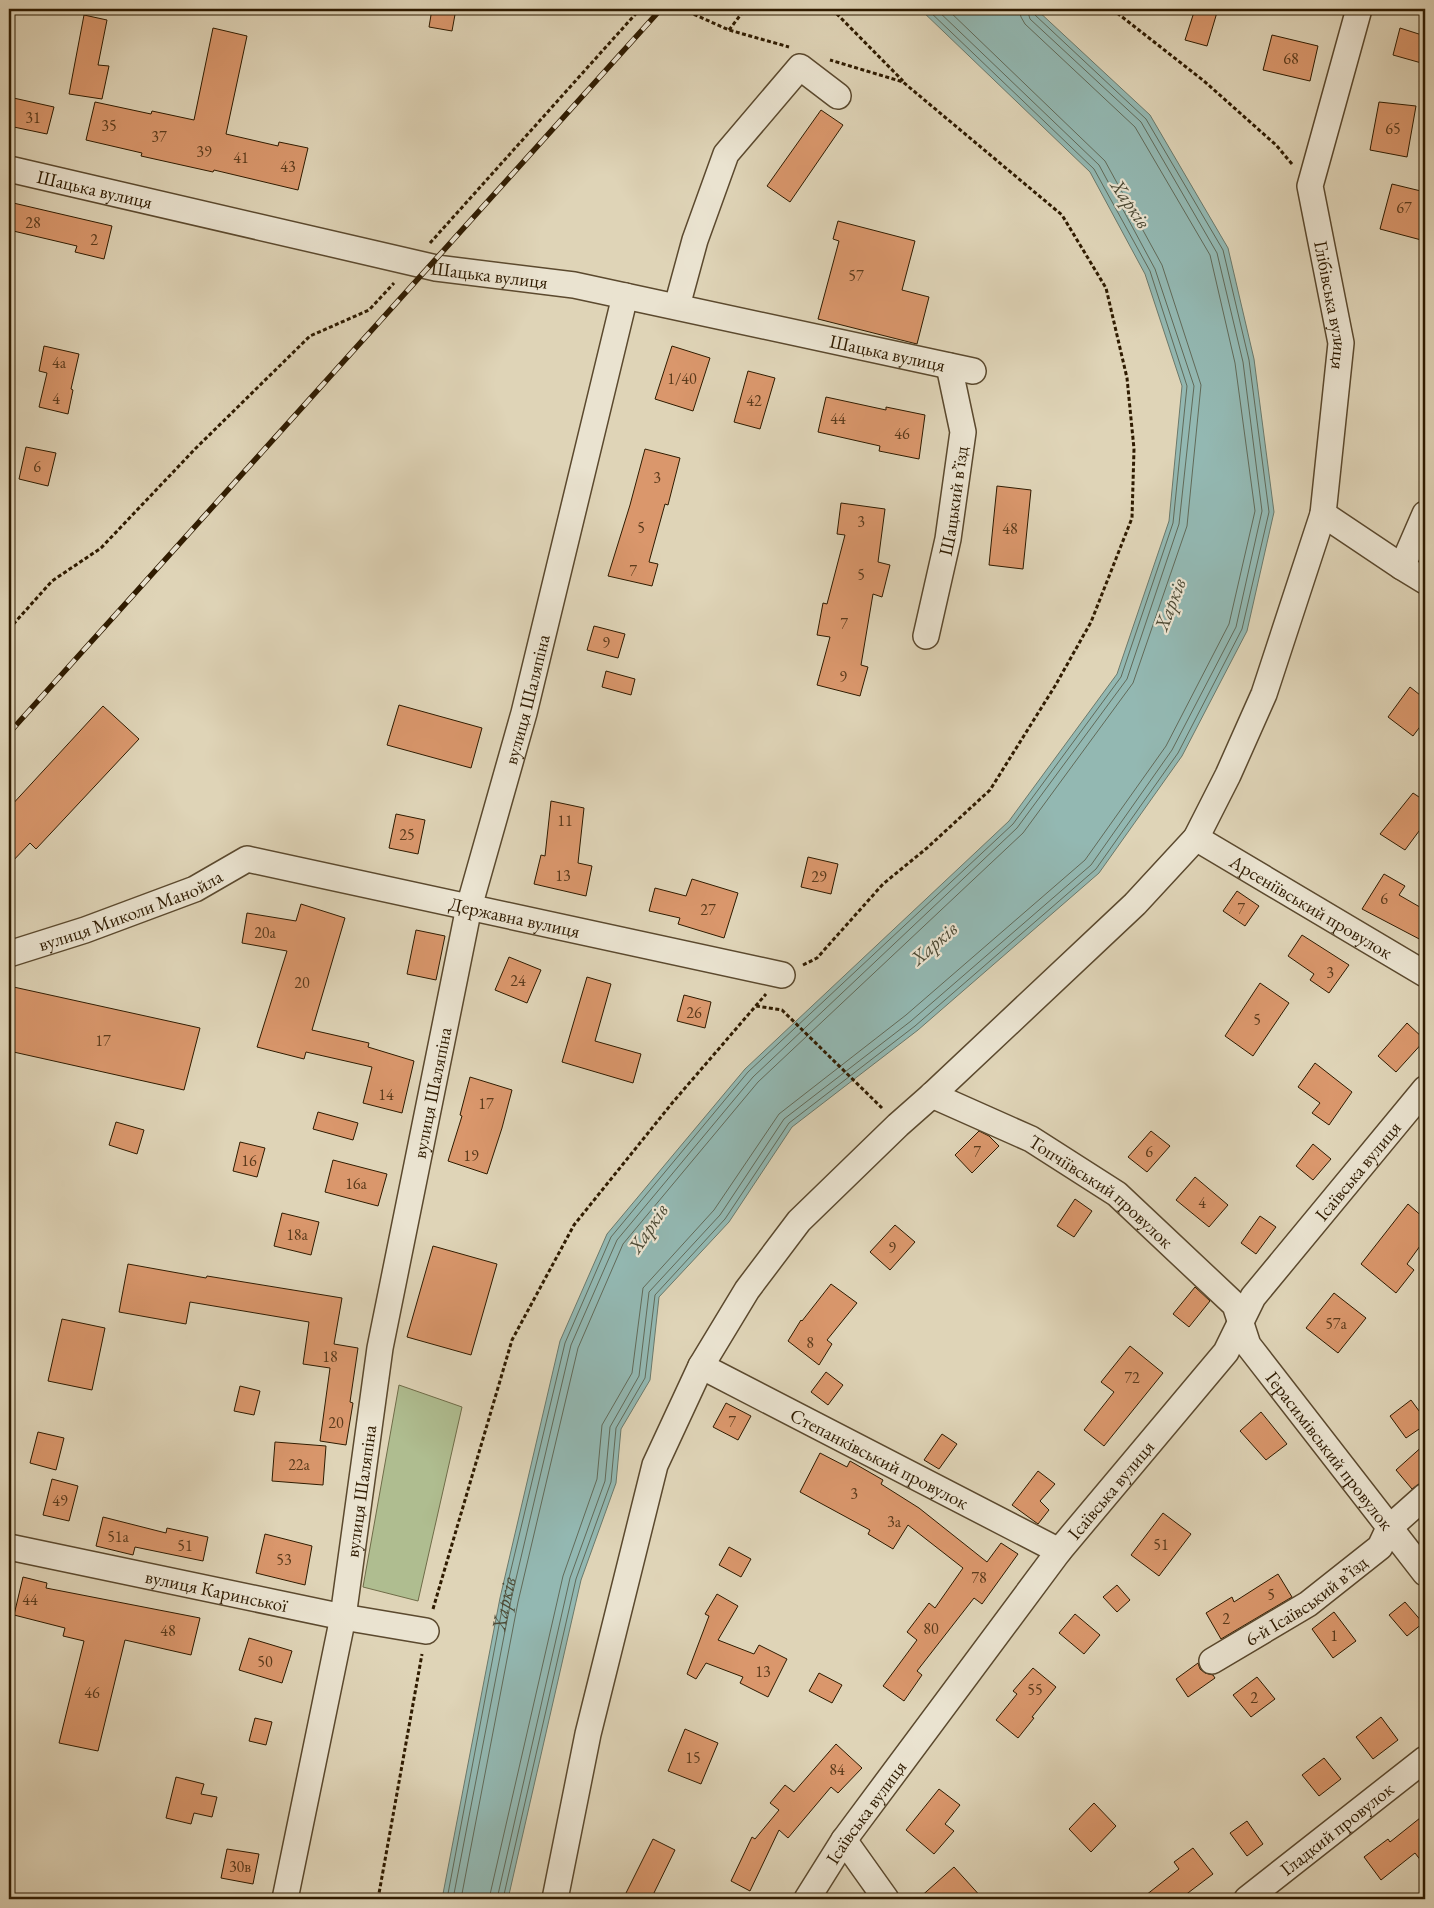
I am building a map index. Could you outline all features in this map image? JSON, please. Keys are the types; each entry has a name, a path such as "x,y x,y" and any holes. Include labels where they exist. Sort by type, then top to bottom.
{"street":[{"name":"Глібівська вулиця","path":"555,1899 588,1734 655,1464 701,1366 747,1290 799,1221 898,1125 1135,904 1196,838 1228,775 1264,694 1323,514 1341,343 1310,186 1359,9"},
{"path":"677,306 695,240 726,154 800,66 838,96"},
{"name":"Шацька вулиця","path":"9,169 412,263 436,268 574,285 973,371"},
{"name":"вулиця Шаляпіна","path":"285,1899 343,1617 380,1348 470,907 524,713 625,296"},
{"name":"Шацький в’їзд","path":"926,636 948,539 963,432 949,366"},
{"path":"1323,514 1402,567 1425,580"},
{"path":"1402,567 1425,514"},
{"name":"Арсеніївський провулок","path":"1196,838 1425,974"},
{"name":"Державна вулиця","path":"247,859 782,975"},
{"name":"вулиця Миколи Манойла","path":"9,954 85,930 195,889 247,859"},
{"name":"Ісаївська вулиця","path":"807,1899 844,1840 1059,1551 1226,1352 1253,1297 1425,1089"},
{"name":"Топчіївський провулок","path":"932,1095 1031,1140 1117,1194 1235,1305 1240,1323"},
{"name":"Герасимівський провулок","path":"1240,1323 1248,1345 1425,1573"},
{"name":"Степанківський провулок","path":"701,1366 1059,1551"},
{"name":"6-й Ісаївський в’їзд","path":"1212,1661 1308,1604 1380,1546 1390,1528 1425,1496"},
{"name":"вулиця Каринської","path":"9,1547 343,1617 426,1631"},
{"name":"Гладкий провулок","path":"1247,1899 1425,1759"},
{"path":"844,1840 886,1899"}],"path":[{"path":"9,629 52,581 101,548 196,449 310,336 369,310 640,9"},
{"path":"682,9 730,30 794,49"},
{"path":"730,30 745,9"},
{"path":"378,1899 426,1631 512,1340 574,1225 673,1102 782,975 817,958 883,884 927,848 990,790 1055,686 1091,622 1132,518 1134,450 1127,378 1106,288 1062,215 903,82 832,9"},
{"path":"1112,9 1204,81 1276,145 1310,186"},
{"path":"822,57 903,82"},
{"path":"756,1006 782,1010 871,1094"}],"green space":[{"path":"399,1385 462,1407 418,1601 363,1587"}],"water":[{"name":"Харків","path":"920,9 1036,9 1150,115 1228,248 1254,359 1274,512 1247,631 1182,756 1099,873 918,1030 792,1127 729,1222 659,1297 650,1380 621,1429 616,1483 581,1580 508,1899 442,1899 500,1598 560,1341 607,1234 745,1069 1009,821 1117,674 1169,521 1182,386 1145,274 1090,172"}],"building":[{"path":"432,9 456,9 452,31 429,27"},
{"path":"1195,9 1218,9 1207,46 1185,40"},
{"path":"84,15 107,20 98,65 109,66 102,99 69,94"},
{"path":"213,28 247,36 226,134 278,146 279,142 308,148 298,190 214,170 213,172 141,156 142,153 86,140 95,102 151,114 152,111 194,120"},
{"path":"1400,28 1425,36 1425,64 1393,55"},
{"path":"1272,35 1318,46 1310,81 1263,70"},
{"path":"9,97 54,107 47,134 9,126"},
{"path":"1379,102 1416,106 1407,157 1370,150"},
{"path":"821,110 843,125 790,202 767,186"},
{"path":"1392,184 1425,192 1420,215 1425,217 1425,241 1380,229"},
{"path":"9,202 112,226 104,259 75,252 77,246 9,230"},
{"path":"838,221 915,241 902,290 929,297 917,344 818,319 839,241 833,239"},
{"path":"44,346 79,354 71,389 73,390 68,414 39,407 47,373 39,371"},
{"path":"672,346 710,358 693,411 655,399"},
{"path":"748,371 775,378 760,429 734,422"},
{"path":"826,397 886,410 886,407 925,415 919,459 879,451 880,446 818,432"},
{"path":"26,447 56,453 48,486 19,479"},
{"path":"645,449 680,458 668,505 665,504 649,562 658,564 652,586 608,576"},
{"path":"997,486 1031,490 1023,569 989,565"},
{"path":"841,503 885,509 878,562 890,565 882,597 873,594 861,665 868,667 860,696 817,685 830,637 817,635 823,603 827,604 845,535 837,534"},
{"path":"594,626 625,634 618,658 587,650"},
{"path":"606,671 635,679 631,695 602,687"},
{"path":"1410,687 1425,699 1425,720 1413,736 1388,717"},
{"path":"399,705 482,728 471,768 387,745"},
{"path":"103,706 139,739 36,849 30,843 9,865 9,808"},
{"path":"1413,793 1425,801 1425,823 1405,850 1380,834"},
{"path":"551,801 584,808 578,863 592,866 586,896 534,884 541,855 545,856"},
{"path":"396,814 425,820 418,854 389,848"},
{"path":"808,857 838,864 831,894 801,887"},
{"path":"1384,874 1405,886 1399,895 1425,910 1425,942 1362,909"},
{"path":"692,879 738,893 724,938 678,924 680,918 649,911 655,888 686,896"},
{"path":"1237,891 1259,906 1245,926 1223,911"},
{"path":"301,904 345,918 312,1030 369,1043 368,1047 414,1061 402,1113 363,1103 372,1067 306,1052 304,1059 257,1047 287,951 242,943 247,913 296,921"},
{"path":"416,930 445,936 436,980 407,974"},
{"path":"1302,935 1349,965 1329,993 1310,980 1314,974 1288,956"},
{"path":"509,957 541,970 527,1003 495,990"},
{"path":"587,977 611,984 595,1041 641,1054 633,1083 562,1062"},
{"path":"1260,983 1289,1003 1253,1056 1225,1036"},
{"path":"9,986 200,1028 184,1090 9,1051"},
{"path":"684,995 711,1002 705,1028 677,1021"},
{"path":"1407,1023 1425,1040 1396,1072 1378,1056"},
{"path":"1315,1063 1352,1092 1329,1125 1312,1113 1320,1103 1298,1087"},
{"path":"470,1077 512,1090 487,1174 448,1161 462,1116 460,1115"},
{"path":"318,1112 358,1123 353,1140 313,1129"},
{"path":"116,1122 144,1130 137,1154 109,1145"},
{"path":"979,1131 989,1136 999,1146 972,1173 955,1155"},
{"path":"1151,1131 1170,1146 1147,1172 1128,1157"},
{"path":"240,1142 265,1148 257,1177 233,1171"},
{"path":"1313,1144 1331,1159 1313,1180 1296,1166"},
{"path":"333,1160 387,1174 378,1206 325,1192"},
{"path":"1195,1177 1228,1205 1209,1227 1176,1200"},
{"path":"1075,1199 1092,1211 1074,1237 1057,1226"},
{"path":"1408,1204 1425,1219 1425,1239 1407,1264 1414,1270 1396,1293 1361,1264"},
{"path":"282,1213 319,1222 311,1255 274,1246"},
{"path":"1260,1216 1276,1227 1256,1254 1241,1243"},
{"path":"895,1225 915,1242 890,1270 870,1252"},
{"path":"433,1246 497,1264 471,1355 407,1337"},
{"path":"128,1264 206,1278 207,1276 342,1298 334,1344 358,1348 350,1402 353,1403 346,1445 320,1441 330,1368 303,1364 309,1322 190,1302 186,1324 119,1312"},
{"path":"831,1284 857,1303 827,1340 832,1344 819,1365 788,1341 801,1320"},
{"path":"1195,1287 1210,1301 1189,1327 1173,1314"},
{"path":"1334,1293 1366,1318 1338,1353 1306,1328"},
{"path":"62,1319 105,1328 92,1390 48,1381"},
{"path":"1130,1346 1163,1373 1104,1446 1084,1430 1114,1392 1101,1382"},
{"path":"826,1372 843,1385 828,1405 811,1392"},
{"path":"240,1386 260,1391 254,1415 234,1411"},
{"path":"1411,1400 1425,1419 1425,1425 1406,1438 1390,1416"},
{"path":"726,1403 751,1416 738,1440 713,1427"},
{"path":"1261,1412 1287,1444 1266,1460 1240,1431"},
{"path":"38,1432 64,1438 56,1470 30,1463"},
{"path":"942,1434 957,1444 939,1469 924,1460"},
{"path":"275,1442 326,1446 323,1485 272,1481"},
{"path":"1425,1444 1425,1482 1412,1489 1396,1470"},
{"path":"820,1453 847,1467 850,1461 883,1480 881,1484 919,1508 987,1562 1001,1543 1018,1554 982,1604 974,1598 917,1671 922,1675 904,1701 883,1686 917,1640 907,1632 929,1603 935,1608 963,1568 908,1525 893,1549 868,1534 870,1530 800,1492"},
{"path":"1038,1471 1055,1484 1040,1501 1049,1510 1038,1524 1012,1505"},
{"path":"52,1479 78,1486 69,1521 43,1515"},
{"path":"1163,1513 1191,1534 1159,1576 1131,1555"},
{"path":"103,1517 166,1533 167,1528 208,1537 203,1561 135,1547 133,1555 96,1546"},
{"path":"265,1534 312,1546 305,1585 256,1573"},
{"path":"729,1547 751,1559 741,1577 719,1565"},
{"path":"1278,1574 1292,1597 1221,1639 1206,1613 1232,1597 1234,1602"},
{"path":"23,1577 47,1583 46,1588 200,1618 191,1655 125,1640 98,1751 59,1743 84,1641 63,1636 65,1628 14,1615"},
{"path":"1117,1585 1130,1600 1117,1612 1103,1597"},
{"path":"717,1594 738,1606 718,1640 754,1654 759,1645 787,1659 768,1697 740,1683 743,1677 706,1663 696,1679 687,1674 709,1616 705,1614"},
{"path":"1405,1602 1423,1623 1407,1636 1389,1615"},
{"path":"1334,1612 1356,1641 1333,1658 1312,1629"},
{"path":"1075,1614 1100,1635 1084,1654 1059,1633"},
{"path":"249,1638 292,1651 282,1683 239,1670"},
{"path":"1198,1663 1200,1669 1205,1673 1213,1675 1215,1678 1188,1697 1176,1679"},
{"path":"1033,1668 1056,1687 1018,1738 996,1720 1017,1694 1013,1691"},
{"path":"819,1673 842,1685 832,1703 809,1691"},
{"path":"1257,1677 1275,1699 1251,1717 1233,1695"},
{"path":"1381,1717 1398,1740 1373,1759 1356,1737"},
{"path":"255,1718 272,1722 266,1745 249,1741"},
{"path":"685,1729 718,1743 701,1784 668,1771"},
{"path":"836,1744 862,1768 838,1793 831,1787 788,1838 779,1830 750,1891 731,1881 752,1837 755,1839 779,1810 770,1803 785,1785 794,1792"},
{"path":"1324,1758 1341,1779 1319,1796 1302,1775"},
{"path":"176,1777 204,1784 201,1794 217,1797 212,1817 194,1813 191,1824 166,1818"},
{"path":"939,1789 960,1805 945,1824 954,1831 934,1854 906,1830"},
{"path":"1094,1803 1116,1826 1091,1852 1069,1829"},
{"path":"1425,1814 1425,1866 1415,1853 1381,1880 1364,1857 1388,1839 1390,1842"},
{"path":"1247,1821 1263,1844 1247,1856 1230,1833"},
{"path":"653,1839 675,1850 651,1899 623,1899"},
{"path":"1193,1848 1213,1874 1180,1899 1141,1899 1179,1869 1174,1862"},
{"path":"227,1849 259,1854 253,1884 221,1878"},
{"path":"954,1867 983,1899 918,1899"}],"railway":[{"path":"9,733 661,9"}]}
